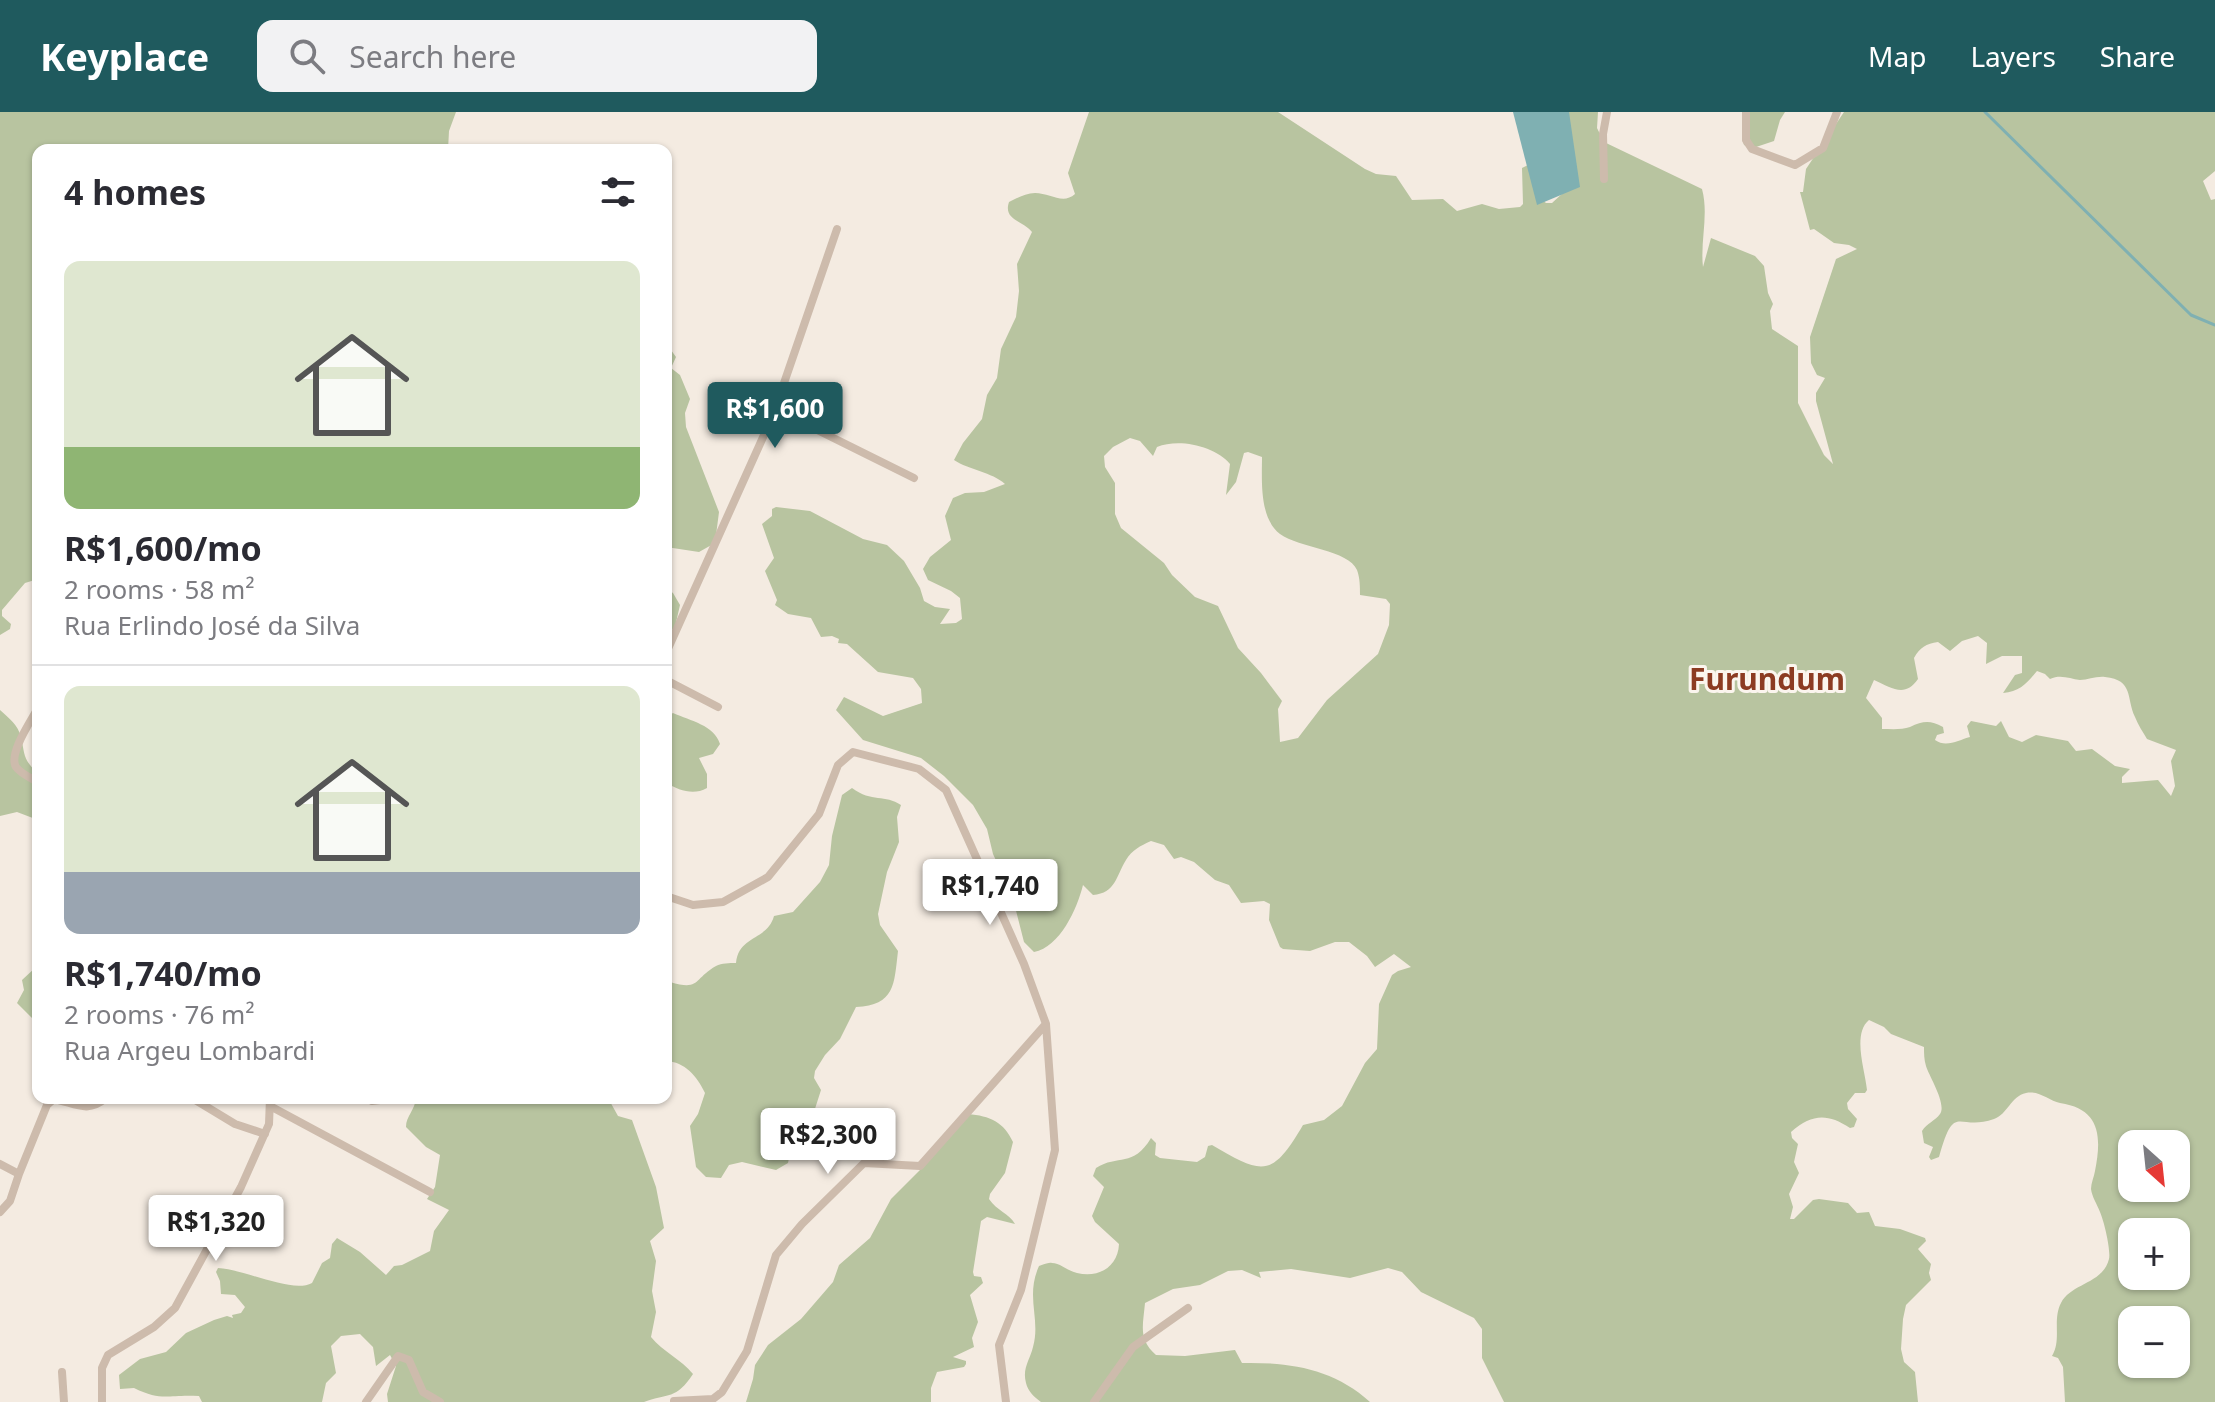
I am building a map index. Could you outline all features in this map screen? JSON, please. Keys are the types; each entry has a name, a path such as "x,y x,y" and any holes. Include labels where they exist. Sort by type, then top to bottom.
{"street":[{"path":"1604,179 1603,134 1607,112"},
{"path":"1746,112 1746,140 1752,149 1795,165 1823,148 1837,112"},
{"path":"672,640 775,409 837,229"},
{"path":"775,409 914,478"},
{"path":"672,683 718,707"},
{"path":"32,720 13,757 15,766 32,778"},
{"path":"672,898 693,905 723,902 768,877 819,814 838,765 853,752 919,769 946,790 1024,964 1046,1024 1055,1150 1021,1290 999,1345 1006,1402"},
{"path":"674,1401 713,1399 722,1392 747,1351 776,1255 802,1224 864,1163 920,1166 1046,1024"},
{"path":"0,1212 10,1201 48,1104"},
{"path":"70,1104 85,1109 98,1104"},
{"path":"202,1104 235,1124 265,1134"},
{"path":"102,1402 102,1368 108,1355 154,1327 175,1308 241,1187 269,1124 270,1104"},
{"path":"274,1104 430,1192"},
{"path":"0,1164 19,1174"},
{"path":"1094,1402 1133,1347 1188,1308"},
{"path":"366,1402 398,1356 409,1360 423,1392 440,1402"},
{"path":"62,1372 64,1402"}],"green space":[{"path":"0,112 456,112 448,144 32,144 32,581 25,583 2,610 2,616 11,624 10,629 0,635"},
{"path":"1089,112 1278,112 1365,169 1376,174 1396,176 1412,200 1443,199 1457,211 1482,204 1499,209 1520,207 1523,204 1522,168 1532,163 1541,199 1552,203 1564,192 1558,112 1598,112 1597,128 1604,142 1702,189 1705,208 1703,267 1711,238 1755,256 1764,266 1773,304 1770,311 1772,329 1798,346 1798,403 1824,455 1833,464 1816,401 1816,393 1825,378 1817,375 1811,363 1810,337 1836,259 1857,249 1834,243 1814,229 1810,230 1800,192 1803,192 1806,169 1844,112 2215,112 2215,171 2203,181 2211,200 2215,199 2215,1402 2065,1402 2063,1367 2058,1358 2052,1356 2058,1310 2066,1296 2100,1274 2109,1259 2102,1216 2091,1189 2098,1146 2095,1126 2083,1111 2073,1106 2026,1093 2016,1098 1994,1119 1954,1123 1939,1157 1931,1160 1929,1157 1933,1147 1924,1143 1922,1131 1942,1109 1926,1066 1924,1047 1891,1034 1869,1020 1864,1026 1860,1043 1867,1090 1865,1093 1855,1093 1847,1103 1857,1119 1854,1127 1820,1118 1806,1122 1791,1132 1798,1144 1794,1162 1799,1173 1789,1194 1793,1207 1790,1219 1794,1219 1813,1200 1848,1203 1857,1213 1869,1212 1875,1226 1900,1229 1925,1238 1926,1241 1918,1249 1931,1264 1931,1280 1906,1305 1901,1349 1904,1362 1915,1372 1918,1402 1504,1402 1482,1358 1482,1329 1474,1318 1421,1292 1402,1272 1388,1268 1350,1278 1291,1269 1259,1272 1261,1278 1242,1270 1228,1271 1200,1285 1173,1289 1145,1303 1144,1338 1156,1355 1185,1356 1235,1350 1242,1363 1277,1364 1310,1370 1342,1382 1370,1402 1041,1402 1034,1396 1027,1386 1025,1373 1035,1337 1033,1288 1039,1266 1055,1263 1077,1273 1093,1274 1111,1265 1118,1252 1119,1244 1092,1216 1104,1187 1093,1176 1096,1168 1131,1157 1151,1138 1156,1143 1155,1155 1160,1158 1197,1162 1205,1157 1208,1146 1212,1145 1255,1166 1274,1163 1303,1125 1324,1120 1342,1106 1365,1063 1377,1049 1379,1004 1392,975 1411,967 1394,954 1375,967 1349,942 1335,942 1310,951 1283,949 1269,920 1270,904 1264,901 1241,903 1229,885 1215,880 1194,862 1181,857 1174,859 1164,845 1151,841 1131,854 1106,891 1093,895 1083,885 1066,926 1052,943 1034,952 1024,942 1012,895 993,854 987,829 973,805 921,758 863,740 836,710 844,697 883,716 922,703 921,689 913,678 878,672 847,644 838,643 839,639 821,637 811,618 788,614 775,605 777,600 765,571 774,558 762,524 772,516 772,509 776,507 810,511 863,539 887,545 904,561 924,601 935,607 950,609 940,624 956,623 962,619 960,598 928,580 923,569 930,557 951,540 945,516 953,498 1005,484 954,460 982,419 987,395 997,378 1001,349 1016,317 1019,291 1017,264 1032,232 1011,216 1009,202 1032,193 1061,199 1075,194 1068,173","holes":["1130,438 1140,441 1153,456 1157,447 1176,443 1196,445 1215,452 1230,464 1226,495 1236,482 1244,453 1262,457 1263,498 1273,527 1288,539 1352,563 1357,570 1360,595 1386,599 1390,604 1389,625 1378,654 1327,700 1298,738 1280,742 1278,709 1282,701 1238,648 1218,606 1195,597 1164,563 1121,528 1115,514 1115,483 1105,467 1104,456","1978,636 1987,643 1986,664 2002,656 2022,656 2022,673 2015,675 2003,693 2019,689 2037,671 2050,679 2102,677 2121,682 2128,691 2132,710 2147,739 2176,750 2171,761 2175,786 2171,796 2158,780 2122,783 2122,777 2130,769 2115,766 2092,749 2076,751 2068,741 2036,735 2022,742 2009,737 2001,721 1996,726 1971,721 1967,726 1970,737 1948,743 1935,740 1937,735 1944,733 1943,727 1930,722 1904,729 1882,729 1882,718 1866,698 1874,680 1898,690 1908,688 1918,679 1914,658 1921,649 1938,642 1950,651 1962,641"]},
{"path":"1747,112 1785,112 1774,141 1753,148 1744,145 1742,138"},
{"path":"672,369 680,375 690,399 685,413 686,427 719,512 715,543 699,552 672,548"},
{"path":"672,592 680,605 672,630"},
{"path":"0,710 18,729 24,753 32,767 32,818 17,812 0,816"},
{"path":"672,714 707,728 720,744 713,754 699,758 707,774 707,788 697,792 672,786"},
{"path":"852,788 859,793 901,805 897,817 899,842 887,872 878,914 880,925 898,951 893,983 890,991 878,1002 856,1007 840,1039 815,1071 814,1078 821,1090 813,1115 794,1132 788,1163 776,1170 742,1162 729,1165 721,1178 706,1177 696,1167 690,1126 705,1093 690,1071 672,1062 672,982 692,984 716,966 736,963 742,947 766,930 774,916 793,912 820,882 829,865 842,795"},
{"path":"32,971 32,1018 17,1003 24,990 22,980"},
{"path":"611,1104 618,1116 632,1120 656,1187 664,1228 650,1241 656,1261 652,1291 656,1312 651,1337 693,1374 682,1388 644,1402 388,1402 387,1394 396,1366 390,1355 376,1366 373,1347 360,1334 341,1336 331,1346 336,1373 326,1383 322,1402 202,1402 199,1396 159,1396 134,1388 120,1389 119,1375 140,1359 166,1352 186,1333 214,1320 227,1316 233,1318 232,1315 241,1313 245,1307 235,1295 221,1294 216,1272 218,1268 303,1286 312,1283 322,1263 330,1258 332,1244 337,1238 360,1252 386,1275 394,1266 430,1251 434,1231 449,1210 427,1199 435,1187 440,1155 426,1147 406,1127 414,1106"},
{"path":"968,1114 995,1121 1013,1142 1005,1173 989,1199 1015,1224 987,1217 981,1221 973,1272 974,1276 981,1277 983,1283 970,1295 978,1322 972,1338 974,1347 953,1357 966,1361 964,1367 937,1372 931,1388 931,1402 746,1402 755,1365 768,1345 801,1319 833,1282 839,1265 870,1238 891,1199"}],"water":[{"path":"1513,112 1569,112 1580,187 1537,205"}],"waterway":[{"path":"1985,112 2191,315 2215,325"}],"district":[{"name":"Furundum","path":"1767,678"}]}
